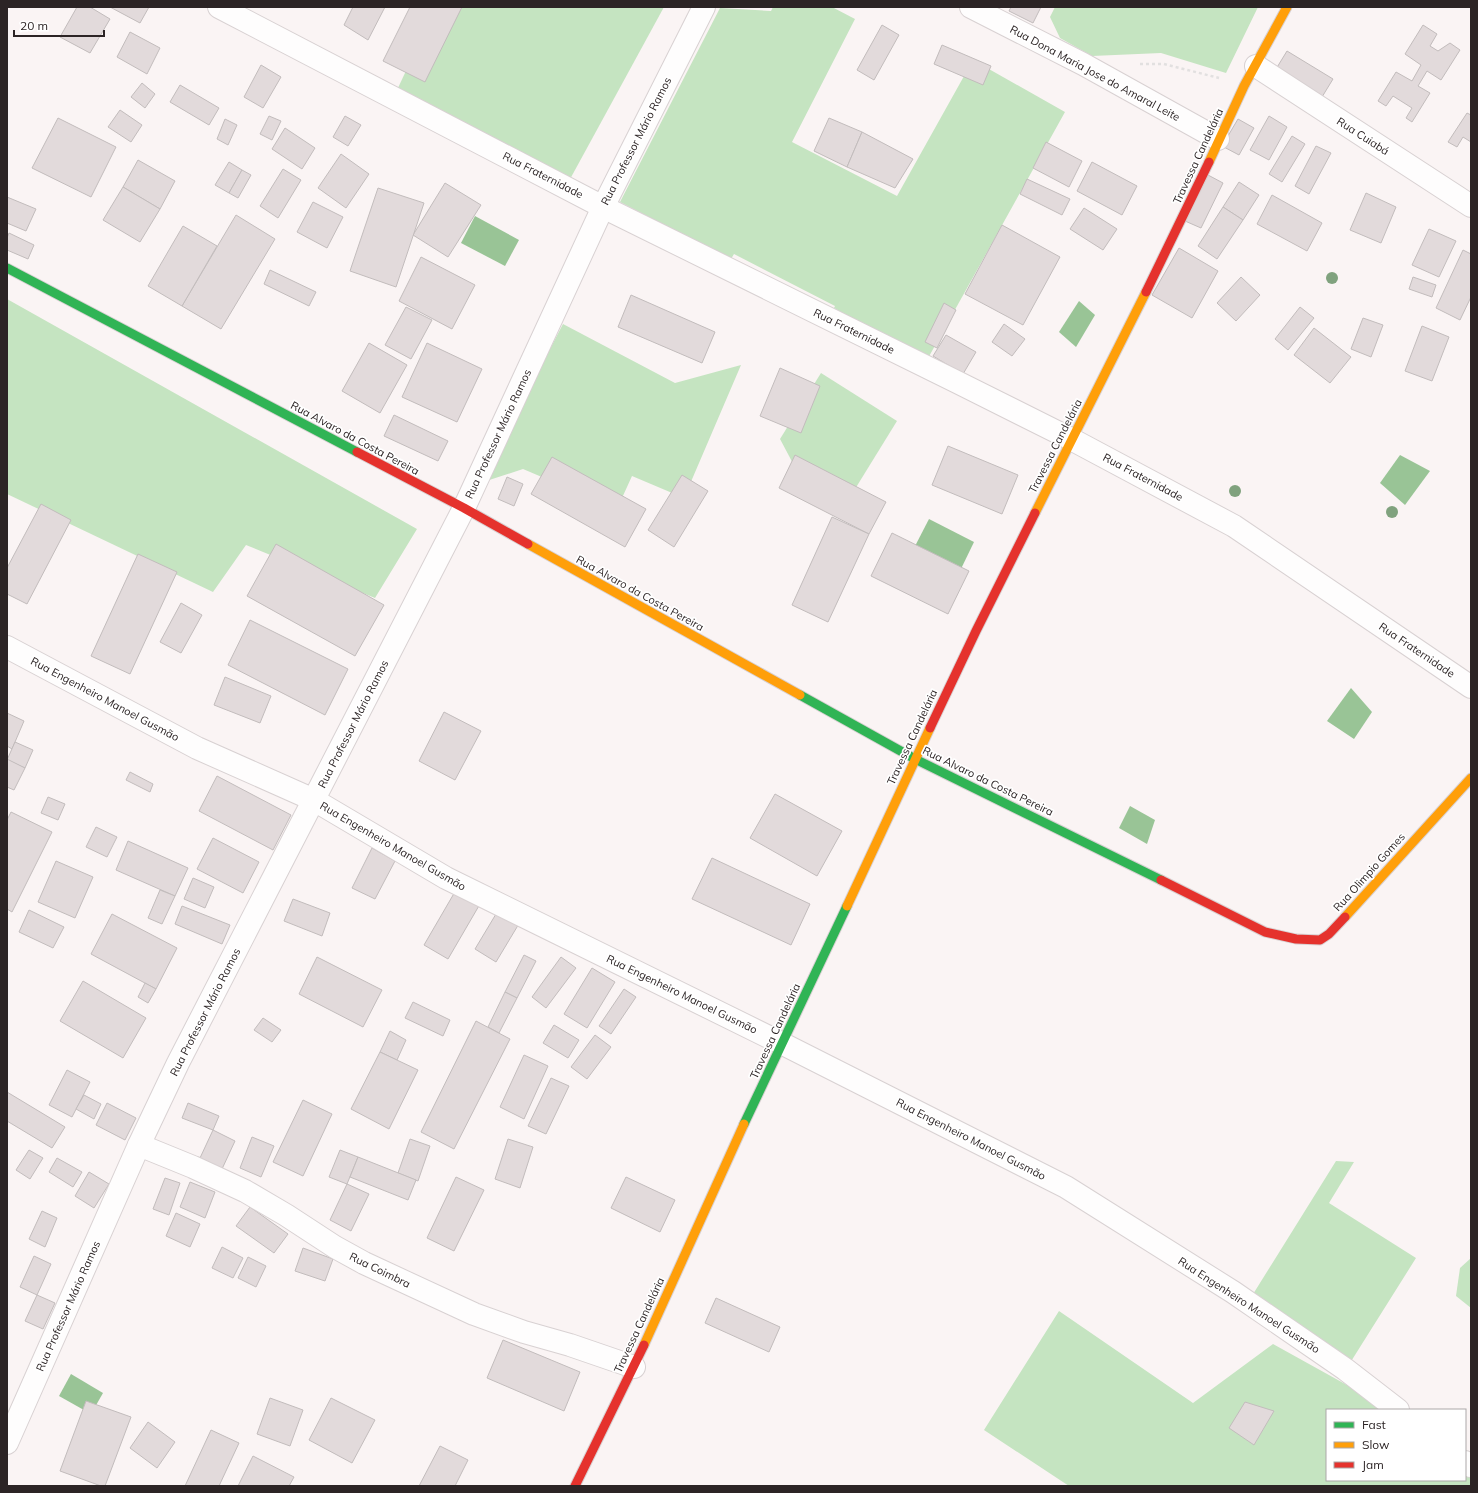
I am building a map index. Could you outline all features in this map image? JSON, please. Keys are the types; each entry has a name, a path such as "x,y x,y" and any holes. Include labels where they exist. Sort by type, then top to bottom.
{"street":[{"name":"Rua Fraternidade","path":"219,7 603,207 1071,440 1234,526 1471,686"},
{"name":"Rua Professor Mário Ramos","path":"7,1443 139,1145 178,1063 464,508 603,207 704,7"},
{"name":"Rua Dona Maria Jose do Amaral Leite","path":"971,7 1083,64 1218,139"},
{"name":"Travessa Candelária","path":"575,1486 634,1367 720,1176 976,631 1161,263 1244,86 1287,7"},
{"name":"Rua Cuiabá","path":"1256,66 1471,206"},
{"name":"Rua Alvaro da Costa Pereira","path":"7,268 464,508 915,759 1265,932"},
{"name":"Rua Engenheiro Manoel Gusmão","path":"7,648 198,748 314,800 446,878 783,1044 1066,1187 1233,1292 1345,1369 1397,1409"},
{"name":"Rua Olimpio Gomes","path":"1265,932 1296,939 1320,940 1329,934 1471,778"},
{"name":"Rua Coimbra","path":"139,1145 193,1167 245,1191 286,1215 335,1247 364,1263 474,1314 524,1332 634,1367"}],"path":[{"path":"1138,64 1164,64 1222,78 1244,86"}],"shaded area":[{"path":"436,7 664,7 569,181 397,90"},
{"path":"773,7 832,7 855,19 792,142 897,196 973,60 1065,112 927,360 834,308 835,306 734,254 731,259 620,202 720,8 771,11"},
{"path":"1055,7 1258,7 1226,73 1161,53 1092,56 1060,38 1050,17"},
{"path":"475,216 519,240 505,266 461,243"},
{"path":"7,299 417,529 375,598 246,545 213,592 7,494"},
{"path":"1079,301 1095,315 1076,347 1059,332"},
{"path":"563,324 675,383 741,365 684,498 632,476 617,509 523,469 480,483"},
{"path":"821,373 897,421 847,502 797,471 780,439"},
{"path":"1400,455 1430,471 1405,505 1380,483"},
{"path":"929,519 974,542 959,573 913,550"},
{"path":"1351,688 1372,712 1354,739 1327,721"},
{"path":"1130,806 1155,820 1147,844 1119,828"},
{"path":"1336,1161 1354,1162 1329,1203 1416,1258 1350,1363 1250,1299"},
{"path":"1471,1258 1471,1308 1456,1296 1460,1268"},
{"path":"1059,1311 1193,1403 1273,1344 1390,1409 1326,1409 1326,1481 1466,1481 1466,1464 1471,1468 1471,1486 1069,1486 984,1430"},
{"path":"71,1374 103,1393 91,1414 59,1396"}],"building":[{"path":"77,7 90,7 110,19 90,53 60,37"},
{"path":"110,7 149,7 140,23"},
{"path":"353,7 385,7 368,40 344,25"},
{"path":"410,7 462,7 425,82 383,61"},
{"path":"1011,7 1041,7 1033,23 1009,11"},
{"path":"882,25 899,35 874,80 857,70"},
{"path":"1423,25 1437,34 1430,46 1438,51 1450,43 1460,50 1441,80 1427,71 1418,86 1430,93 1412,122 1406,118 1412,108 1393,96 1386,106 1378,101 1396,72 1412,81 1421,65 1405,54"},
{"path":"130,32 160,48 147,74 117,57"},
{"path":"942,45 991,66 983,85 934,64"},
{"path":"1287,51 1333,79 1322,97 1276,69"},
{"path":"261,65 281,77 263,108 244,97"},
{"path":"142,83 155,94 145,108 131,97"},
{"path":"180,85 219,108 209,125 170,102"},
{"path":"120,110 142,125 131,142 108,127"},
{"path":"1467,113 1471,115 1471,142 1463,137 1457,147 1448,142"},
{"path":"269,116 281,121 272,140 260,134"},
{"path":"345,116 361,125 348,146 333,137"},
{"path":"1269,116 1287,127 1269,160 1250,150"},
{"path":"58,118 116,147 91,197 32,168"},
{"path":"829,118 862,132 847,167 814,151"},
{"path":"225,119 237,125 228,145 217,139"},
{"path":"1238,119 1254,128 1239,155 1222,146"},
{"path":"285,128 315,148 302,169 272,149"},
{"path":"862,132 913,159 895,188 847,167"},
{"path":"1292,136 1305,144 1282,182 1269,174"},
{"path":"1046,142 1082,161 1069,187 1033,168"},
{"path":"1316,146 1331,153 1309,194 1295,186"},
{"path":"341,154 369,174 346,208 318,188"},
{"path":"138,160 175,181 160,209 123,187"},
{"path":"229,162 242,170 229,193 215,185"},
{"path":"1092,162 1137,186 1122,215 1077,191"},
{"path":"283,169 301,180 278,218 260,206"},
{"path":"242,170 251,175 238,198 229,193"},
{"path":"1208,175 1223,183 1201,228 1185,221"},
{"path":"1027,179 1070,199 1062,215 1020,194"},
{"path":"1239,182 1259,195 1243,220 1223,207"},
{"path":"445,183 481,205 448,257 413,235"},
{"path":"123,187 160,209 140,242 103,220"},
{"path":"378,188 424,203 396,287 350,271"},
{"path":"1366,193 1396,207 1381,243 1350,230"},
{"path":"1272,195 1322,223 1307,251 1257,224"},
{"path":"7,197 36,209 26,231 7,223"},
{"path":"313,202 343,217 327,248 297,232"},
{"path":"1223,207 1243,220 1217,259 1198,246"},
{"path":"1084,208 1117,229 1103,250 1070,229"},
{"path":"236,215 275,239 221,329 182,306"},
{"path":"1002,225 1060,257 1023,325 965,294"},
{"path":"183,226 217,246 182,306 148,286"},
{"path":"1429,229 1456,241 1439,277 1412,265"},
{"path":"9,233 34,245 28,259 7,250 7,238"},
{"path":"1179,248 1218,271 1192,318 1152,295"},
{"path":"1463,250 1471,254 1471,297 1460,320 1436,308"},
{"path":"421,257 475,285 452,329 399,301"},
{"path":"270,270 316,292 309,306 264,284"},
{"path":"1241,277 1260,295 1236,321 1217,303"},
{"path":"1413,277 1436,285 1432,297 1409,289"},
{"path":"631,295 715,332 702,363 618,327"},
{"path":"944,303 956,310 937,348 925,342"},
{"path":"406,307 432,320 411,359 385,345"},
{"path":"1300,307 1314,318 1288,350 1275,339"},
{"path":"1363,318 1383,325 1371,357 1351,349"},
{"path":"1004,324 1025,339 1012,356 992,342"},
{"path":"1422,326 1449,337 1432,381 1405,371"},
{"path":"1314,328 1351,357 1330,383 1294,355"},
{"path":"946,335 976,352 963,374 933,356"},
{"path":"369,343 407,365 380,413 342,391"},
{"path":"427,343 482,369 457,422 402,397"},
{"path":"780,368 820,386 801,433 760,416"},
{"path":"394,415 448,441 438,461 384,436"},
{"path":"948,446 1018,475 1002,514 932,485"},
{"path":"795,455 886,502 869,534 779,488"},
{"path":"552,457 646,509 625,547 531,494"},
{"path":"682,475 708,491 674,547 648,530"},
{"path":"507,477 523,484 514,506 498,499"},
{"path":"41,504 71,520 27,604 7,594 7,568"},
{"path":"832,517 869,534 828,622 792,605"},
{"path":"892,533 969,571 948,614 871,576"},
{"path":"276,544 384,605 355,656 247,596"},
{"path":"138,554 177,572 130,674 91,656"},
{"path":"181,603 202,615 181,653 160,642"},
{"path":"250,620 348,669 325,715 228,665"},
{"path":"225,677 271,696 260,723 214,705"},
{"path":"444,712 481,731 455,780 419,761"},
{"path":"7,713 24,721 12,749 7,746"},
{"path":"15,742 33,750 25,768 7,760"},
{"path":"7,759 25,768 14,790 7,787"},
{"path":"130,772 153,784 150,792 126,780"},
{"path":"217,776 291,815 273,850 199,811"},
{"path":"775,794 842,831 817,876 750,838"},
{"path":"48,797 65,804 58,820 41,813"},
{"path":"11,812 52,832 12,912 7,909 7,820"},
{"path":"96,827 117,837 107,857 86,847"},
{"path":"213,838 259,862 243,893 197,869"},
{"path":"128,841 188,868 175,896 116,870"},
{"path":"372,848 395,861 375,899 352,888"},
{"path":"712,858 810,904 791,945 692,899"},
{"path":"56,861 93,877 75,918 38,902"},
{"path":"193,878 214,887 205,908 184,899"},
{"path":"160,890 175,896 162,924 148,918"},
{"path":"456,890 480,904 448,959 424,945"},
{"path":"293,899 330,913 322,936 284,921"},
{"path":"182,906 230,925 222,944 175,924"},
{"path":"499,909 520,922 496,962 475,949"},
{"path":"29,910 64,927 53,948 19,932"},
{"path":"112,914 177,948 156,989 91,954"},
{"path":"524,955 536,961 517,998 505,992"},
{"path":"317,957 382,990 363,1027 299,994"},
{"path":"561,957 576,968 546,1008 532,997"},
{"path":"592,968 615,982 587,1028 564,1014"},
{"path":"83,981 146,1018 123,1058 60,1021"},
{"path":"145,983 156,989 148,1003 138,997"},
{"path":"624,989 636,997 611,1034 599,1026"},
{"path":"505,992 517,998 499,1033 488,1027"},
{"path":"413,1002 450,1020 443,1036 405,1018"},
{"path":"263,1018 281,1030 272,1042 254,1030"},
{"path":"476,1021 510,1039 454,1149 421,1132"},
{"path":"554,1025 579,1040 568,1058 543,1043"},
{"path":"390,1031 406,1040 397,1060 380,1052"},
{"path":"595,1035 611,1047 587,1079 571,1067"},
{"path":"380,1052 418,1070 389,1129 351,1109"},
{"path":"524,1055 548,1066 524,1119 500,1107"},
{"path":"67,1070 90,1082 72,1117 49,1105"},
{"path":"551,1078 569,1086 546,1134 528,1126"},
{"path":"7,1092 65,1127 52,1148 7,1121"},
{"path":"84,1095 101,1104 94,1119 76,1109"},
{"path":"303,1100 332,1114 303,1176 273,1162"},
{"path":"107,1103 136,1118 125,1140 96,1125"},
{"path":"188,1103 219,1116 213,1130 182,1118"},
{"path":"213,1130 235,1141 222,1169 200,1158"},
{"path":"252,1137 274,1146 261,1177 240,1168"},
{"path":"410,1139 430,1146 418,1181 398,1173"},
{"path":"508,1139 533,1147 520,1188 495,1179"},
{"path":"29,1150 43,1158 30,1179 16,1170"},
{"path":"340,1150 358,1157 347,1184 329,1177"},
{"path":"358,1157 416,1180 408,1200 350,1177"},
{"path":"57,1158 82,1172 73,1187 49,1172"},
{"path":"89,1172 109,1184 94,1208 75,1196"},
{"path":"456,1177 484,1190 454,1251 427,1238"},
{"path":"626,1177 675,1200 660,1232 611,1208"},
{"path":"165,1178 180,1183 169,1215 153,1209"},
{"path":"190,1182 215,1192 205,1218 180,1207"},
{"path":"347,1184 369,1194 351,1231 330,1220"},
{"path":"250,1207 288,1234 274,1253 236,1226"},
{"path":"42,1211 57,1218 45,1247 29,1239"},
{"path":"176,1213 200,1224 190,1247 166,1236"},
{"path":"222,1247 243,1258 233,1278 212,1268"},
{"path":"303,1248 333,1259 325,1281 295,1271"},
{"path":"34,1256 51,1264 37,1295 20,1287"},
{"path":"248,1257 266,1266 256,1287 238,1278"},
{"path":"37,1295 55,1303 43,1329 25,1321"},
{"path":"716,1298 780,1327 769,1352 705,1323"},
{"path":"503,1340 580,1372 564,1411 487,1378"},
{"path":"270,1398 303,1410 290,1446 257,1434"},
{"path":"331,1398 375,1420 352,1463 309,1440"},
{"path":"86,1401 131,1417 105,1486 101,1486 60,1471"},
{"path":"1245,1402 1274,1411 1254,1445 1229,1428"},
{"path":"148,1422 175,1442 157,1468 130,1448"},
{"path":"211,1430 239,1443 219,1486 185,1486"},
{"path":"440,1446 468,1460 455,1486 419,1486"},
{"path":"253,1456 294,1477 289,1486 238,1486"}],"traffic: fast":[{"path":"7,268 357,452"},
{"path":"800,695 915,759 1161,880"},
{"path":"744,1124 847,906"}],"traffic: slow":[{"path":"1209,162 1244,86 1287,7"},
{"path":"1035,513 1146,292"},
{"path":"528,544 800,695"},
{"path":"847,906 930,728"},
{"path":"1345,917 1471,778"},
{"path":"644,1345 744,1124"}],"traffic: jam":[{"path":"1146,292 1209,162"},
{"path":"357,452 464,508 528,544"},
{"path":"930,728 976,631 1035,513"},
{"path":"1161,880 1265,932 1296,939 1320,940 1329,934 1345,917"},
{"path":"575,1486 644,1345"}]}
